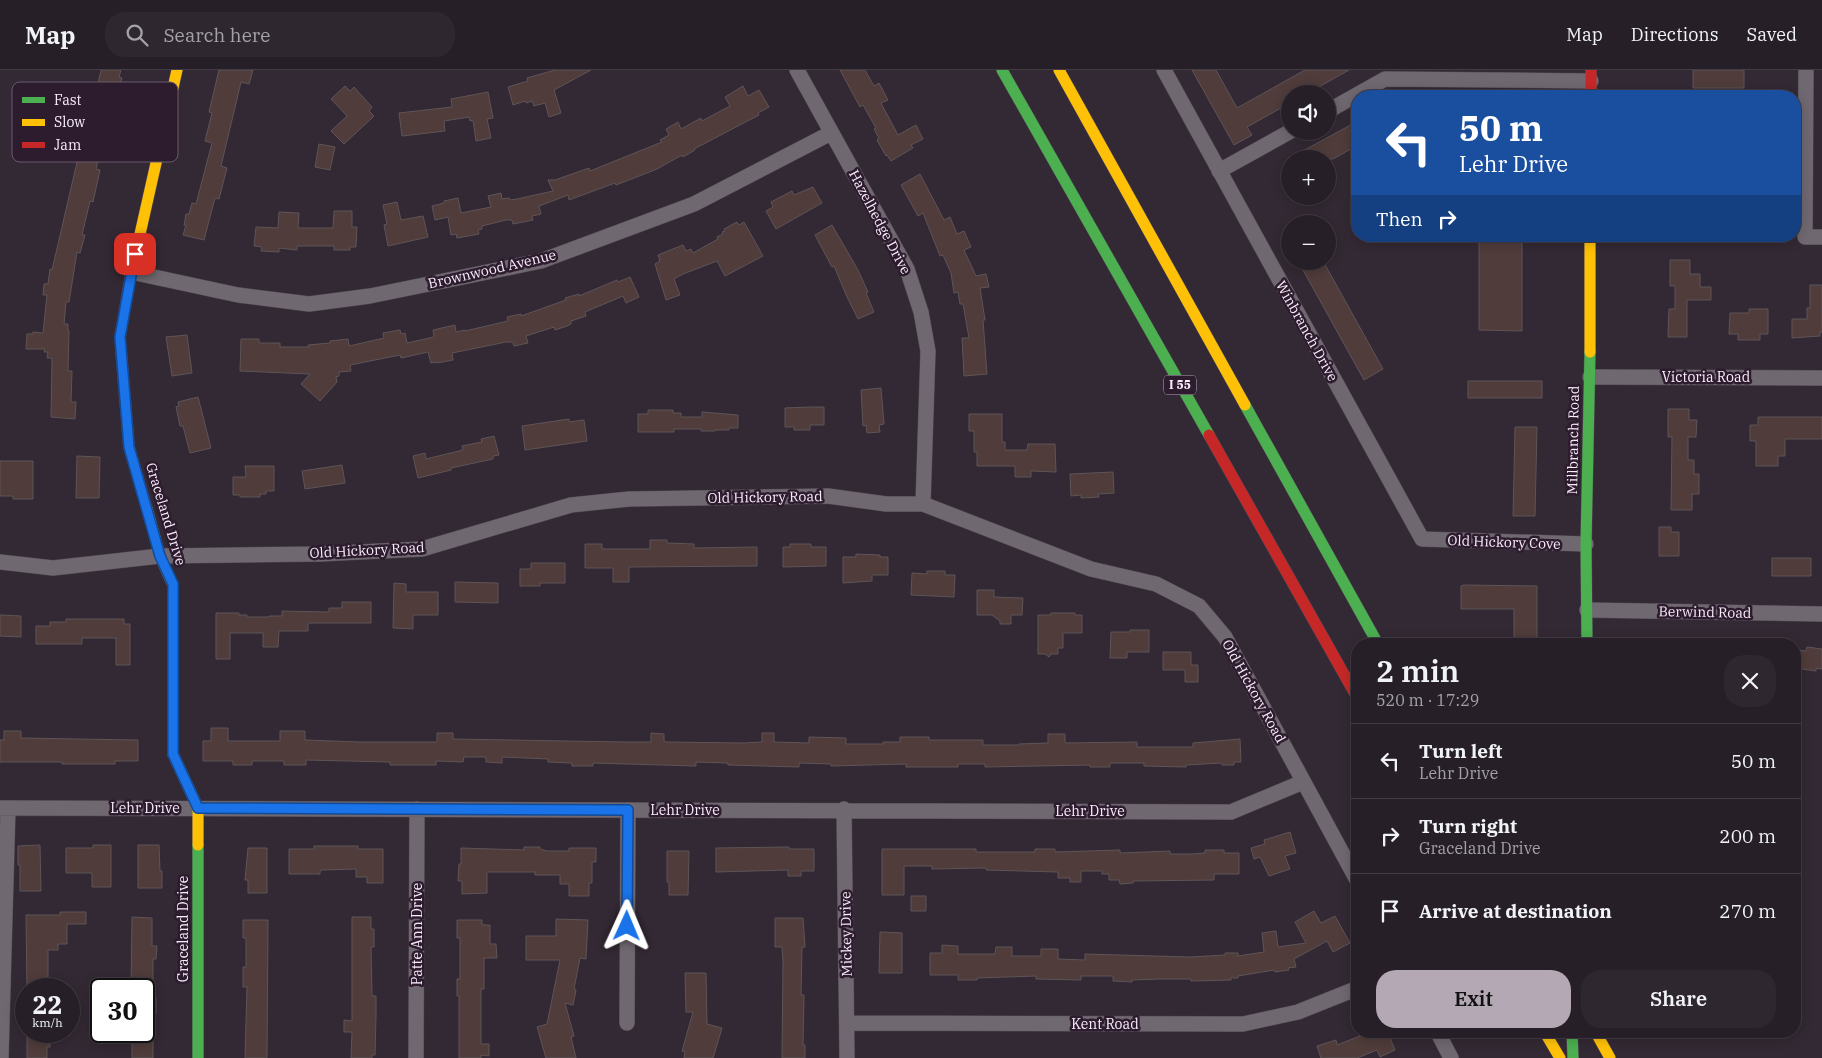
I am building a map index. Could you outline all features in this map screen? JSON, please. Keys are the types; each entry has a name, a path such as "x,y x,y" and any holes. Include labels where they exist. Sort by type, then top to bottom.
{"main road":[{"name":"I 55","path":"1002,70 1351,688"},
{"path":"1059,70 1375,638"},
{"name":"Graceland Drive","path":"156,162 130,272 120,337 129,447 160,556 173,584 173,754 198,808 198,1058"},
{"name":"Millbranch Road","path":"1586,638 1590,242"},
{"path":"1548,1038 1560,1058"},
{"path":"1572,1038 1573,1058"},
{"path":"1598,1038 1610,1058"}],"street":[{"name":"Hazelhedge Drive","path":"796,70 907,269 921,312 928,351 924,504"},
{"name":"Winbranch Drive","path":"1164,70 1422,539"},
{"path":"1806,70 1804,237 1822,237"},
{"path":"1360,90 1383,75 1492,75 1591,83"},
{"path":"1336,106 1351,96"},
{"name":"Brownwood Avenue","path":"130,272 238,295 308,304 370,296 541,261 694,204 831,133"},
{"path":"1219,171 1281,137"},
{"name":"Victoria Road","path":"1590,377 1822,378"},
{"name":"Old Hickory Road","path":"0,562 53,568 160,556 319,554 422,549 571,505 629,499 828,496 886,504 924,504 1091,568 1156,584 1199,606 1225,637 1351,869"},
{"name":"Old Hickory Cove","path":"1422,539 1586,544"},
{"name":"Berwind Road","path":"1587,610 1822,614"},
{"name":"Lehr Drive","path":"4,808 1231,812 1303,782"},
{"path":"1,1058 4,808"},
{"name":"Patte Ann Drive","path":"416,1058 417,810"},
{"path":"627,1023 628,810"},
{"name":"Mickey Drive","path":"844,810 847,1058"},
{"name":"Kent Road","path":"847,1023 1243,1024 1298,1012 1351,991"},
{"path":"1441,1038 1451,1058"}],"building":[{"path":"101,70 121,70 119,77 122,78 121,82 98,82"},
{"path":"219,70 253,70 249,84 241,82 221,166 227,168 219,199 215,198 204,240 183,235 186,225 184,225 186,214 189,214 192,203 196,204 212,143 205,141 212,113 209,112"},
{"path":"555,70 591,70 554,90 561,113 549,117 545,103 534,106 532,101 526,103 525,101 513,105 508,87 528,81 527,78"},
{"path":"840,70 865,70 874,86 879,83 888,100 881,103 898,135 916,125 923,139 911,145 913,148 891,161 877,140 879,138 874,129 876,128 863,105 860,107"},
{"path":"1192,70 1216,70 1237,108 1305,70 1349,70 1322,85 1281,85 1281,108 1247,127 1252,135 1234,145"},
{"path":"1693,70 1744,70 1744,88 1693,88"},
{"path":"345,86 350,91 354,87 372,107 369,111 374,116 344,144 331,131 347,116 331,99"},
{"path":"743,86 748,96 759,90 769,107 758,113 759,115 694,149 683,157 682,155 657,169 569,200 568,195 539,206 541,214 532,216 533,220 513,224 512,220 506,220 482,226 482,229 478,230 479,234 457,238 456,234 451,235 448,217 435,220 432,206 444,203 444,201 458,198 461,213 491,207 488,196 501,193 502,199 509,198 510,200 553,191 548,180 555,180 589,168 590,171 662,142 660,140 669,135 666,129 678,122 681,129 701,118 702,121 730,106 725,97"},
{"path":"488,92 493,118 487,119 491,138 476,141 473,120 470,121 469,117 444,121 445,131 402,136 399,113 452,107 451,99"},
{"path":"1351,125 1351,149 1336,157 1336,150 1305,150 1323,140 1336,140 1336,133"},
{"path":"319,144 335,147 330,170 315,167"},
{"path":"77,162 98,162 96,169 100,170 93,202 90,201 82,235 85,235 80,253 77,252 69,302 66,302 64,324 68,324 69,331 68,371 72,371 71,402 76,402 75,419 51,417 52,358 47,358 48,352 44,352 45,349 26,349 27,334 33,334 33,332 43,333 47,295 43,295 44,284 48,284 50,269 52,270"},
{"path":"920,174 944,220 950,217 957,234 964,231 971,247 964,250 976,276 986,274 989,287 980,288 985,320 983,320 987,374 964,376 962,338 969,338 963,304 960,304 958,292 954,293 951,273 943,255 940,256 923,213 918,216 901,185"},
{"path":"813,187 822,203 776,229 766,211 773,207 771,202 792,191 794,195"},
{"path":"397,202 401,220 423,216 428,237 388,246 384,225 387,224 383,205"},
{"path":"334,211 352,211 352,227 357,227 356,247 350,247 350,250 334,250 334,246 297,246 297,250 279,248 279,252 261,251 262,247 254,246 256,227 278,228 279,212 299,213 298,228 333,228"},
{"path":"737,222 739,225 744,222 763,256 725,276 717,261 683,274 674,279 680,295 666,300 655,264 660,261 658,255 683,245 686,251 691,249 693,253 718,239 717,237 725,231 724,229"},
{"path":"832,225 858,270 868,292 866,293 874,312 858,319 834,266 832,267 815,235"},
{"path":"1479,242 1522,242 1522,331 1479,330"},
{"path":"1670,260 1690,260 1690,274 1700,274 1700,287 1711,287 1711,300 1687,300 1687,337 1668,337 1669,309 1675,309 1675,286 1670,286"},
{"path":"1303,270 1328,270 1383,369 1364,380"},
{"path":"630,277 639,297 626,303 623,296 585,312 586,316 571,321 571,324 567,326 555,330 554,327 526,336 528,343 514,346 513,342 506,342 452,353 453,360 437,363 431,363 428,352 401,358 400,355 350,365 351,371 339,372 339,376 336,377 337,382 320,401 301,384 310,374 240,371 241,339 259,339 259,343 280,343 280,347 309,347 308,345 348,339 349,346 384,338 383,333 400,330 401,334 405,333 407,343 434,337 433,330 455,325 456,332 508,321 507,317 521,314 521,316 566,300 565,298 579,294 579,296 617,280 618,282"},
{"path":"1810,285 1822,285 1822,332 1820,332 1820,336 1792,338 1792,319 1807,319 1807,308 1810,308"},
{"path":"1749,309 1768,309 1768,334 1760,334 1760,340 1738,340 1738,334 1729,334 1730,313 1749,313"},
{"path":"187,335 192,373 172,376 166,337"},
{"path":"1468,381 1542,381 1542,398 1468,398"},
{"path":"881,388 884,424 879,425 880,432 867,433 866,425 863,426 861,390"},
{"path":"198,397 211,448 190,453 183,426 180,426 176,407 179,406 178,402"},
{"path":"824,407 824,425 810,425 810,430 794,430 794,427 785,427 785,408"},
{"path":"1668,409 1689,409 1689,420 1697,420 1696,437 1688,437 1688,460 1694,460 1694,474 1699,474 1699,494 1692,494 1692,510 1671,510 1672,437 1668,437"},
{"path":"648,410 673,410 673,413 681,413 681,417 702,417 702,412 738,415 738,428 715,431 674,429 674,432 638,432 638,414 648,414"},
{"path":"969,414 1002,414 1002,442 1005,442 1005,450 1027,450 1028,444 1055,444 1056,472 1031,471 1031,477 1015,477 1015,466 977,466 977,452 974,452 974,431 969,431"},
{"path":"1758,417 1822,417 1822,439 1785,439 1785,456 1778,456 1778,466 1756,466 1756,441 1750,441 1750,425 1758,425"},
{"path":"569,419 569,422 584,420 587,441 525,450 522,426"},
{"path":"1515,427 1537,427 1535,516 1513,516"},
{"path":"494,436 499,455 493,456 493,459 451,468 451,470 418,478 413,456 425,453 426,459 463,450 462,446 482,442 481,439"},
{"path":"77,456 100,457 99,498 76,498"},
{"path":"0,461 33,461 33,499 13,499 13,496 0,496"},
{"path":"342,465 345,483 305,489 302,471"},
{"path":"245,466 274,466 274,491 266,491 266,494 260,494 260,497 233,495 233,477 246,477"},
{"path":"1113,472 1114,493 1098,494 1099,497 1081,498 1081,495 1071,496 1070,474"},
{"path":"1659,527 1671,527 1671,532 1679,532 1679,556 1659,556"},
{"path":"650,540 667,540 667,543 694,544 694,548 757,547 757,566 629,567 629,582 613,582 613,568 585,568 585,544 602,544 602,549 650,549"},
{"path":"790,544 811,544 811,547 826,547 826,566 783,567 783,547 790,547"},
{"path":"856,554 888,557 888,575 872,575 872,581 843,583 843,557 856,557"},
{"path":"1772,558 1811,558 1811,576 1772,576"},
{"path":"531,563 565,563 565,583 540,583 540,586 520,586 520,569 531,569"},
{"path":"927,571 945,571 945,575 955,575 954,597 911,595 912,573 927,574"},
{"path":"455,582 498,583 498,603 455,602"},
{"path":"394,583 406,584 406,592 438,592 438,615 413,615 413,629 393,628"},
{"path":"1461,586 1537,586 1537,638 1514,638 1514,609 1461,609"},
{"path":"977,590 994,590 994,597 1023,598 1022,615 1011,615 1011,624 1000,624 1000,621 992,615 977,615"},
{"path":"342,602 371,602 371,623 310,623 308,624 308,631 279,631 278,647 263,647 263,633 230,633 230,659 216,659 216,613 239,613 239,615 247,615 247,617 269,617 282,616 282,611 329,612 329,608 342,608"},
{"path":"1051,613 1075,613 1075,615 1082,615 1082,633 1063,633 1063,648 1058,648 1058,654 1051,654 1049,657 1045,654 1038,654 1038,615 1051,615"},
{"path":"0,615 21,616 21,637 0,636"},
{"path":"66,619 124,619 124,624 130,624 130,665 116,665 116,638 82,638 82,644 36,644 36,626 50,626 50,622 66,622"},
{"path":"1130,630 1149,630 1149,652 1127,652 1127,658 1110,658 1111,632 1130,632"},
{"path":"1807,647 1822,649 1822,669 1816,668 1816,671 1801,669 1801,650 1806,651"},
{"path":"1163,652 1191,652 1191,665 1198,665 1198,682 1185,682 1185,670 1163,670"},
{"path":"211,728 228,728 228,741 280,741 280,731 305,731 305,740 359,742 437,742 437,733 453,733 453,739 651,742 651,733 664,734 664,741 666,742 743,743 762,742 762,733 774,733 774,742 809,743 809,737 846,738 846,744 883,744 883,742 900,742 900,737 929,737 929,740 983,740 983,745 1048,743 1048,734 1065,734 1066,743 1137,742 1137,747 1193,747 1193,743 1240,739 1241,762 1234,762 1234,765 1222,765 1222,763 1186,765 1186,767 1144,766 1144,763 1110,763 1110,767 1090,767 1090,765 985,767 985,764 958,764 958,767 906,767 906,764 831,766 831,764 799,763 799,767 696,762 696,766 593,763 593,766 572,766 572,763 548,762 548,759 502,757 502,763 486,762 486,757 464,757 463,762 436,761 436,765 390,765 390,762 306,760 306,765 284,765 284,761 252,761 252,765 233,765 233,761 203,761 203,741 211,741"},
{"path":"4,731 21,731 21,738 138,740 138,761 115,761 115,764 0,762 0,740 4,740"},
{"path":"1290,832 1296,853 1285,856 1290,869 1269,876 1260,857 1254,859 1251,848 1265,844 1264,840"},
{"path":"40,845 41,891 20,891 18,846"},
{"path":"93,845 111,845 111,887 92,887 92,873 66,873 66,848 93,848"},
{"path":"138,845 159,845 162,888 138,888"},
{"path":"314,846 358,846 358,849 383,849 383,883 367,883 367,877 356,877 356,869 322,870 320,874 289,874 289,849 314,849"},
{"path":"524,847 540,847 540,849 547,851 569,851 569,848 596,848 596,862 592,862 592,883 589,883 589,896 569,896 569,884 560,884 560,875 535,875 535,872 487,872 487,893 462,894 462,881 458,881 461,848 524,850"},
{"path":"789,847 789,849 814,849 814,871 801,871 801,876 788,876 788,870 716,872 716,848"},
{"path":"248,848 267,848 267,893 248,893 248,880 245,880"},
{"path":"882,849 976,849 976,852 1035,852 1035,849 1055,849 1055,852 1120,850 1120,853 1170,851 1170,854 1192,854 1205,853 1205,850 1224,850 1224,853 1239,853 1239,874 1214,874 1214,880 1133,881 1133,883 1120,884 1119,880 1109,880 1109,874 1102,874 1102,871 1081,871 1081,882 1070,882 1070,878 1058,878 1058,872 986,870 986,868 932,869 932,866 904,866 904,895 882,895"},
{"path":"667,851 689,851 688,895 669,895"},
{"path":"911,896 926,896 926,911 911,911"},
{"path":"1314,911 1321,923 1335,916 1350,943 1333,952 1327,941 1294,959 1296,967 1288,968 1289,970 1275,972 1274,970 1238,976 1238,978 1231,978 1231,980 1191,981 1191,979 1160,979 1132,980 1132,982 1113,981 1113,976 1081,976 1081,980 1036,979 1036,976 958,980 958,975 930,975 930,953 942,953 942,945 958,946 958,954 995,954 996,947 1012,947 1012,956 1041,956 1041,949 1058,949 1058,959 1085,960 1085,954 1190,957 1225,955 1225,953 1238,953 1238,956 1264,952 1262,933 1276,931 1278,947 1306,943 1295,922"},
{"path":"60,912 86,912 86,924 67,924 67,944 58,944 58,950 48,950 48,978 27,978 26,915 60,915"},
{"path":"132,917 152,918 152,946 157,946 156,959 153,959 153,978 131,978"},
{"path":"352,917 371,917 371,929 374,929 374,947 371,947 372,996 376,996 376,1016 375,1055 372,1055 372,1058 351,1058 352,1032 344,1032 344,1020 352,1021"},
{"path":"775,918 803,918 805,947 802,947 801,995 804,995 803,1045 805,1045 805,1058 782,1058 783,962 782,947 775,947"},
{"path":"556,919 588,920 586,959 580,958 573,1005 565,1003 574,1036 571,1037 576,1058 546,1058 537,1027 547,1024 560,960 526,960 526,936 556,936"},
{"path":"243,920 268,920 267,1058 245,1058 247,987 243,987 243,967 246,967 246,938 243,938"},
{"path":"457,920 482,920 482,925 490,925 490,944 496,944 497,958 484,958 484,989 481,989 481,1044 489,1044 489,1056 481,1055 481,1058 459,1058 459,996 457,996 457,979 460,979 460,938 457,938"},
{"path":"880,932 902,933 902,973 879,973"},
{"path":"685,973 706,973 707,1024 722,1028 713,1058 684,1058 685,1052 682,1051 693,1012 686,1012"},
{"path":"155,997 156,997 155,1014"},
{"path":"1355,1038 1390,1038 1395,1050 1380,1057 1377,1050 1357,1058 1321,1058 1317,1046 1336,1040 1337,1045"},
{"path":"27,1043 50,1043 50,1047 47,1047 47,1058 27,1058"},
{"path":"132,1043 153,1043 153,1058 132,1058"}],"traffic: fast":[{"path":"1002,70 1209,435"},
{"path":"1587,638 1586,544 1590,352"},
{"path":"1245,405 1375,638"},
{"path":"198,845 198,1058"},
{"path":"1572,1038 1573,1058"}],"traffic: slow":[{"path":"174,82 177,70"},
{"path":"1059,70 1245,405"},
{"path":"131,274 156,162"},
{"path":"1590,242 1590,352"},
{"path":"147,509 160,556 173,585 173,754 198,808 198,845"},
{"path":"1548,1038 1560,1058"},
{"path":"1599,1038 1610,1058"}],"traffic: jam":[{"path":"1591,70 1591,90"},
{"path":"131,274 120,337 129,447 147,509"},
{"path":"1209,435 1351,687"}],"route":[{"path":"135,254 130,272 120,337 129,447 160,556 173,584 173,754 198,808 628,810 627,926"}]}
